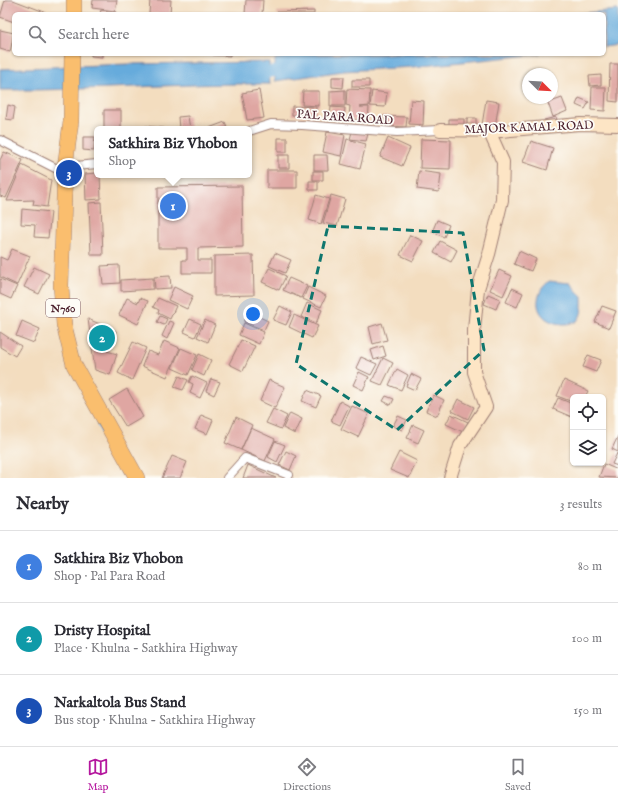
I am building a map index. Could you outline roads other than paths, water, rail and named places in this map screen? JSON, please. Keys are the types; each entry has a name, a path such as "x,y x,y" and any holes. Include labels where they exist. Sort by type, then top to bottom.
{"highway":[{"path":"74,0 74,12"},
{"name":"N760","path":"72,56 71,121 65,170 61,286 64,325 74,365 137,478"}],"street":[{"name":"PAL PARA ROAD","path":"252,130 271,124 397,132 440,130"},
{"name":"MAJOR KAMAL ROAD","path":"440,130 501,131 580,124 618,125"},
{"path":"450,478 460,446 486,407 474,372 474,330 478,289 489,254 502,200 503,162 489,131"},
{"path":"0,140 65,170 94,165"},
{"path":"227,478 245,458 289,475"}],"water":[{"path":"618,10 618,45 606,47 606,12 594,12"},
{"path":"292,56 520,56 413,67 343,71 275,81 275,59"},
{"path":"269,62 270,84 0,90 0,69 127,64"},
{"path":"549,281 570,283 582,297 581,313 577,321 570,324 558,324 543,316 538,306 538,300 541,289"}],"waterway":[{"path":"254,73 265,73 289,69"},
{"path":"98,424 123,473"}],"place":[{"name":"Narkaltola Bus Stand","path":"69,173"},
{"name":"Satkhira Biz Vhobon","path":"173,206"},
{"name":"Dristy Hospital","path":"102,338"}]}
